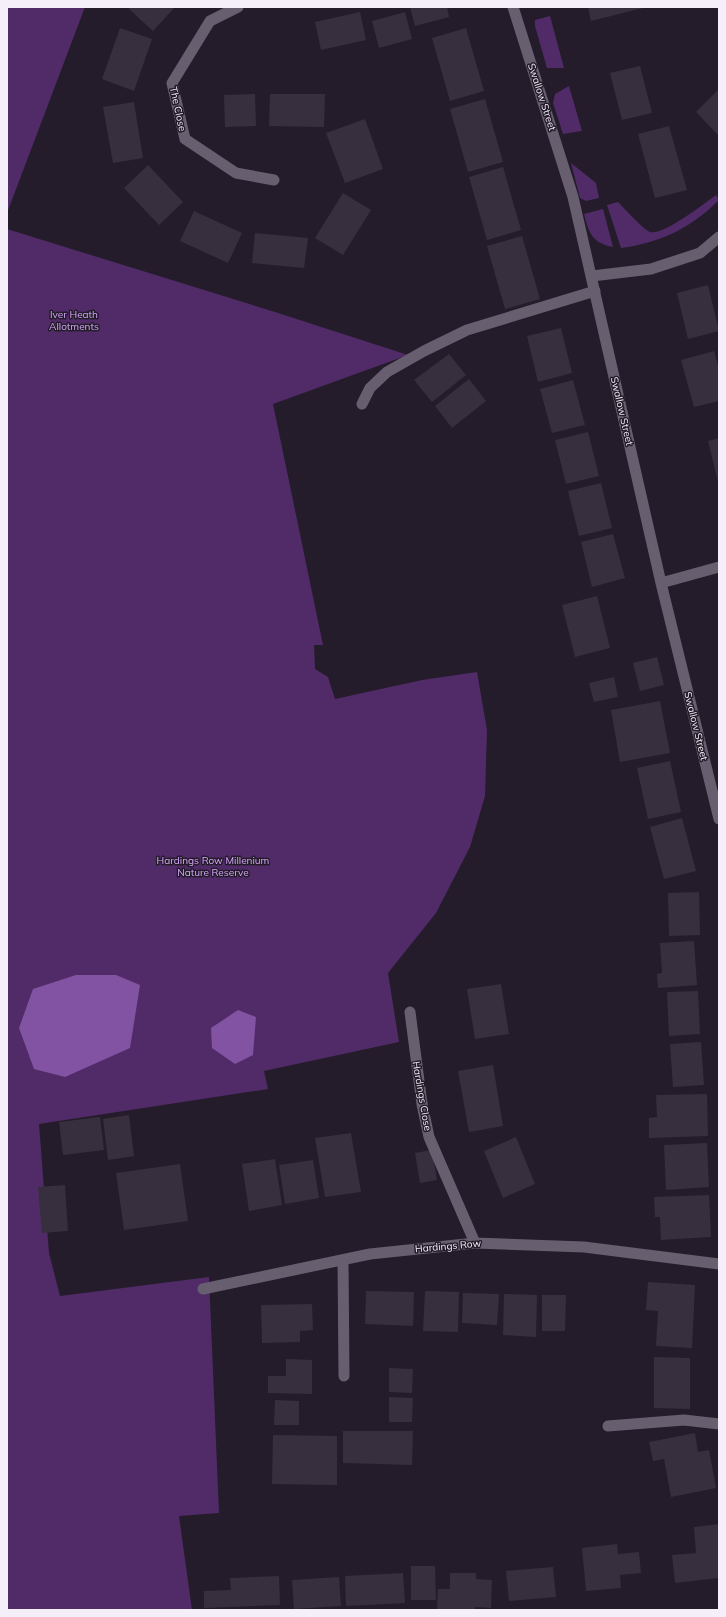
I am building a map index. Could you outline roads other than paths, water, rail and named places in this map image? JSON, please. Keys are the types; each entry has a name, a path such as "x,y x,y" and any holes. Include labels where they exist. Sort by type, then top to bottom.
{"street":[{"name":"The Close","path":"238,7 210,21 172,83 185,139 236,174 274,180"},
{"name":"Swallow Street","path":"513,7 573,197 661,583 719,819"},
{"path":"592,276 650,269 700,253 719,236"},
{"path":"362,404 370,388 387,372 424,350 467,330 595,291"},
{"path":"661,583 719,567"},
{"name":"Hardings Close","path":"410,1012 422,1104 429,1137 474,1243"},
{"name":"Hardings Row","path":"203,1290 370,1254 474,1243 584,1246 719,1264"},
{"path":"342,1260 344,1376"},
{"path":"608,1426 684,1420 719,1424"}],"park label":[{"name":"Iver Heath Allotments","path":"74,320"},
{"name":"Hardings Row Millenium Nature Reserve","path":"213,866"}]}
